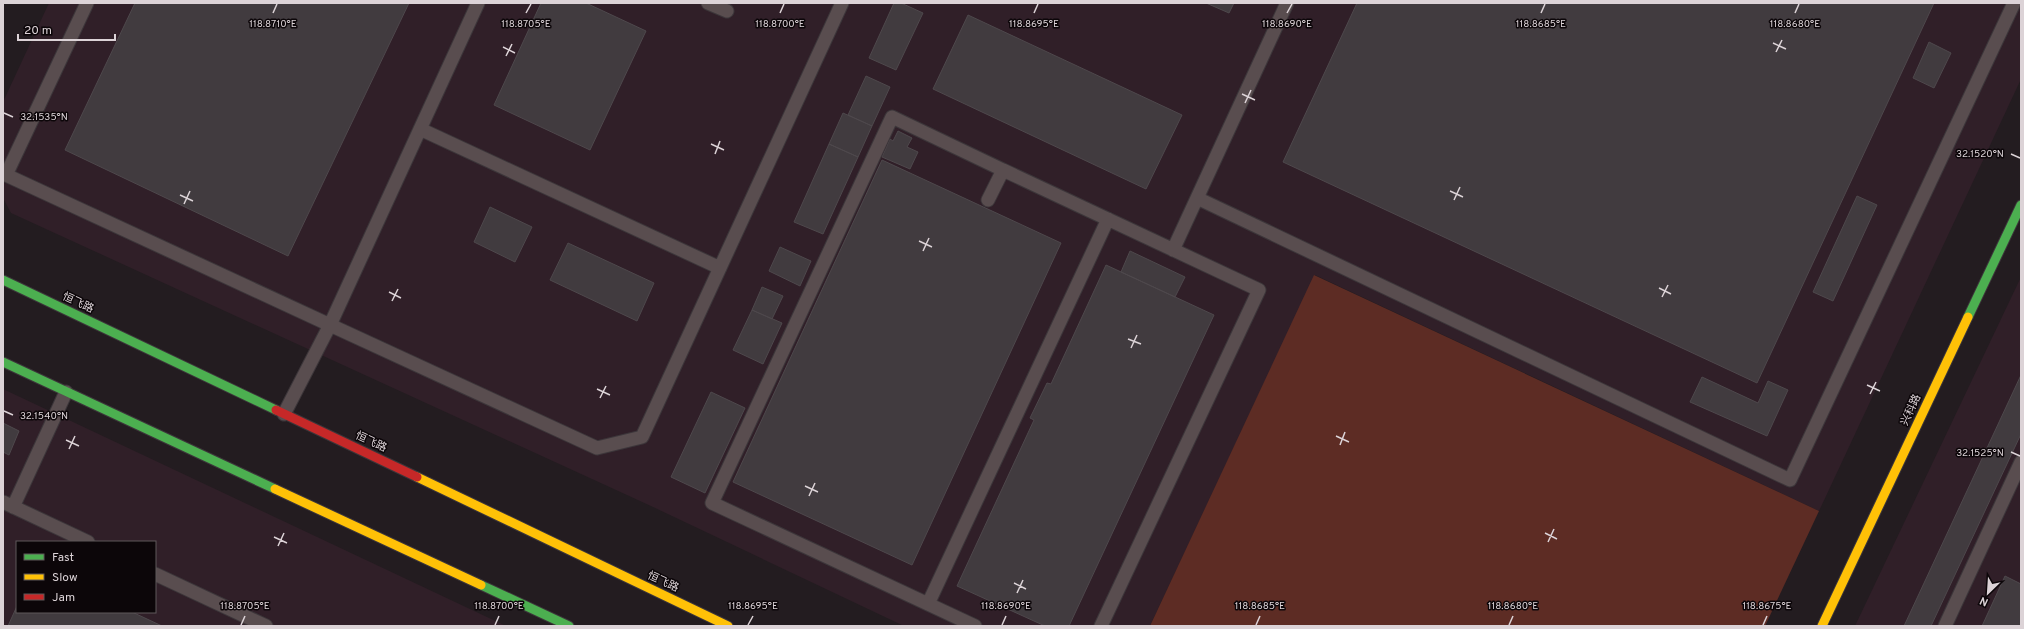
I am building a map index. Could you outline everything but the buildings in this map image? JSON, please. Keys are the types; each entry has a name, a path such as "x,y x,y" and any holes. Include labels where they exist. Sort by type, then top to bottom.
{"main road":[{"name":"兴科路","path":"1822,626 2021,205"},
{"name":"恒飞路","path":"3,280 728,626"},
{"path":"3,362 569,626"}],"lane":[{"path":"87,3 6,176 597,448 642,437 842,3"},
{"path":"284,414 330,325 478,3"},
{"path":"708,3 727,12"},
{"path":"1173,250 1287,3"},
{"path":"1197,198 1790,480 2014,3"},
{"path":"974,626 712,503 892,117 1259,290 1101,626"},
{"path":"420,129 720,268"},
{"path":"988,200 1003,170"},
{"path":"928,604 1108,218"},
{"path":"66,392 8,504 86,541"},
{"path":"1945,626 2021,462"},
{"path":"156,574 266,626"}],"shaded area":[{"path":"49,3 2021,3 2021,79 1819,511 1315,275 1150,626 904,626 651,506 11,213 3,198 3,102"},
{"path":"1314,275 1819,511 1765,626 1150,626"},
{"path":"2021,277 2021,626 1855,626"},
{"path":"3,389 506,626 3,626"}],"traffic: fast":[{"path":"1968,317 2021,205"},
{"path":"3,280 276,410"},
{"path":"3,362 275,489"},
{"path":"481,585 569,626"}],"traffic: slow":[{"path":"1822,626 1968,317"},
{"path":"417,477 728,626"},
{"path":"275,489 481,585"}],"traffic: jam":[{"path":"276,410 417,477"}]}
